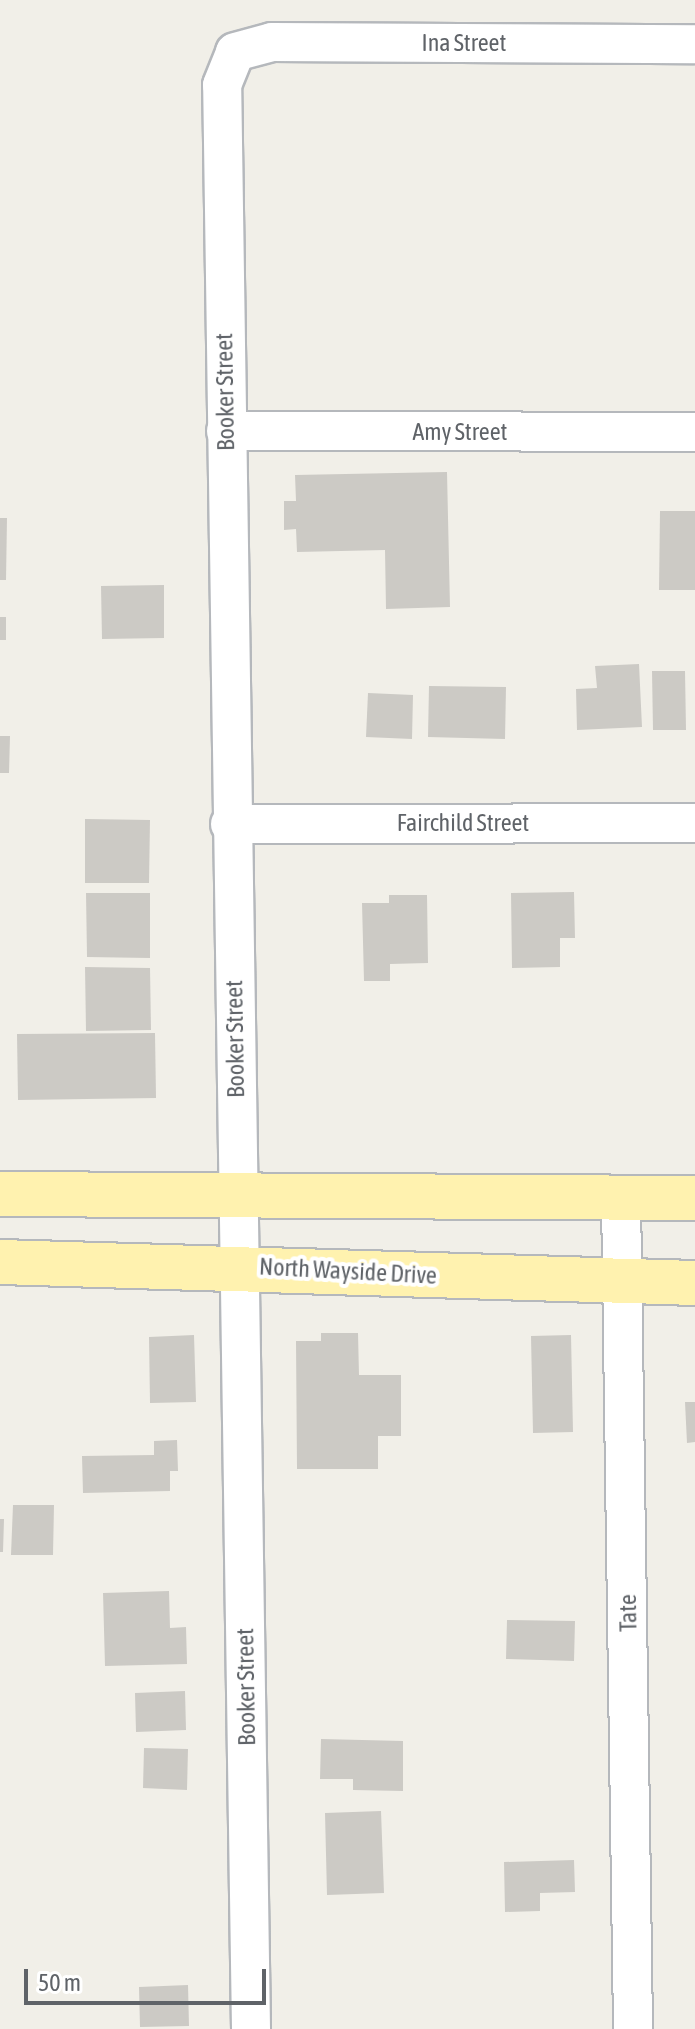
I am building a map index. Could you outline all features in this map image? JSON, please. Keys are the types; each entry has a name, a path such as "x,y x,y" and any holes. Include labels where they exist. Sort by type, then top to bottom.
{"main road":[{"path":"0,1194 695,1198"},
{"name":"North Wayside Drive","path":"0,1262 240,1266 624,1283 695,1283"}],"street":[{"name":"Ina Street","path":"235,52 272,42 695,44"},
{"name":"Booker Street","path":"235,52 222,85 230,824 251,2029"},
{"name":"Amy Street","path":"226,431 695,432"},
{"name":"Fairchild Street","path":"230,824 695,823"},
{"name":"Tate","path":"621,1198 633,2029"}],"building":[{"path":"447,472 450,607 386,609 385,550 297,552 296,529 284,530 284,501 296,501 295,475"},
{"path":"660,511 695,511 695,590 659,590"},
{"path":"0,518 7,518 6,580 0,580"},
{"path":"164,585 164,638 102,639 101,586"},
{"path":"0,617 6,617 6,640 0,640"},
{"path":"639,664 642,727 577,730 576,689 597,688 595,666"},
{"path":"652,671 685,671 686,730 653,730"},
{"path":"429,686 506,687 505,739 428,737"},
{"path":"368,693 413,695 412,739 366,737"},
{"path":"0,736 10,736 9,773 0,773"},
{"path":"85,819 150,820 149,883 85,883"},
{"path":"574,892 575,938 560,938 560,967 512,968 511,893"},
{"path":"86,893 150,893 150,958 87,957"},
{"path":"389,895 427,895 428,963 390,964 390,981 364,981 362,903 389,903"},
{"path":"85,967 150,968 151,1030 86,1031"},
{"path":"155,1033 156,1098 18,1100 17,1034"},
{"path":"321,1333 358,1333 359,1375 401,1375 401,1436 378,1436 378,1469 297,1469 296,1341 321,1341"},
{"path":"194,1335 196,1402 150,1403 149,1337"},
{"path":"571,1335 573,1432 533,1433 531,1336"},
{"path":"685,1402 695,1402 695,1442 687,1443"},
{"path":"177,1440 178,1471 170,1471 170,1491 83,1493 82,1456 154,1455 154,1441"},
{"path":"13,1505 54,1505 53,1555 11,1555"},
{"path":"0,1519 4,1519 3,1552 0,1552"},
{"path":"169,1591 170,1628 186,1627 187,1664 105,1666 103,1593"},
{"path":"507,1620 575,1621 574,1661 506,1659"},
{"path":"185,1691 186,1730 136,1732 135,1693"},
{"path":"321,1739 403,1741 403,1791 353,1790 353,1779 320,1779"},
{"path":"144,1748 188,1749 187,1790 143,1788"},
{"path":"381,1811 384,1893 327,1895 325,1813"},
{"path":"574,1860 575,1892 540,1893 540,1911 505,1912 504,1862"},
{"path":"188,1985 189,2026 140,2027 139,1987"}]}
